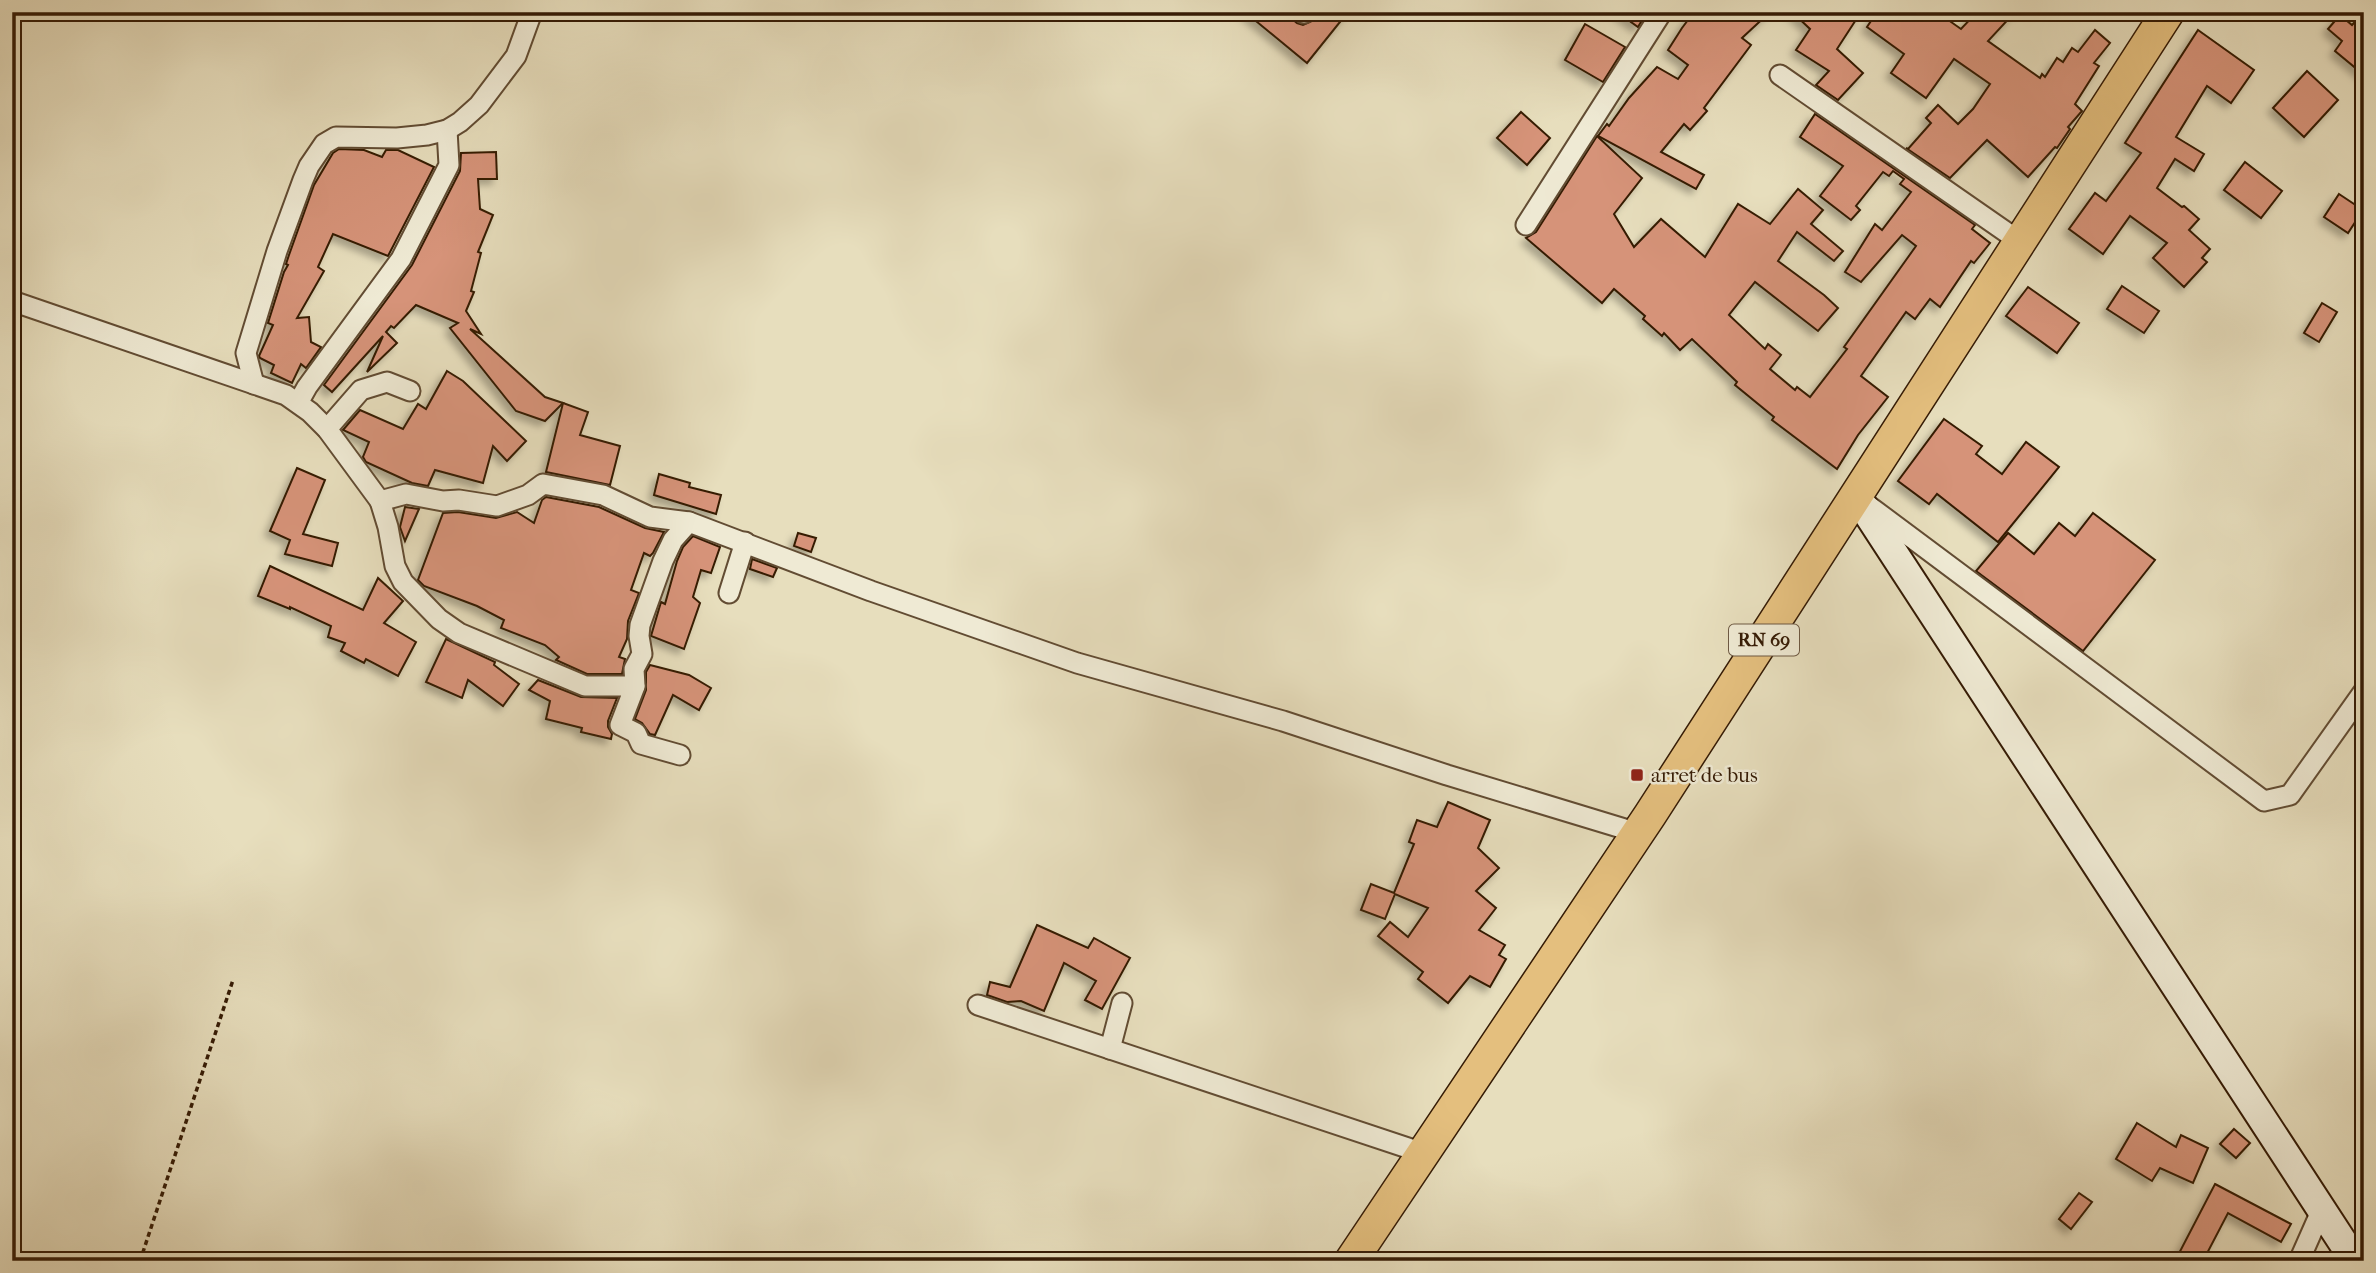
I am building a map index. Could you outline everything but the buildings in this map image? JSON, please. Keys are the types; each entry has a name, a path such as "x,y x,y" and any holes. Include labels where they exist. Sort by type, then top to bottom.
{"main road":[{"name":"RN 69","path":"1351,1261 1638,833 2168,12"},
{"path":"1857,497 2355,1261"}],"street":[{"path":"254,384 246,353 277,251 303,180 324,145 336,137 397,138 447,130 479,105 498,82 516,56 532,12"},
{"path":"1526,225 1662,12"},
{"path":"1780,75 2019,241"},
{"path":"298,403 401,259 449,165 447,130"},
{"path":"12,301 286,395 310,412 327,429 380,500 395,566 403,582 439,619 459,633 585,686 635,686"},
{"path":"327,429 361,390 387,382 410,391"},
{"path":"380,500 406,494 443,501 459,500 497,506 528,495 543,484 603,495 650,517 690,522 871,592 1077,663 1283,720 1447,775 1638,833"},
{"path":"1857,497 2264,802 2290,795 2364,691"},
{"path":"680,755 642,744 636,733 620,725 635,686 634,669 642,654 640,625 673,540 690,522"},
{"path":"729,593 745,542"},
{"path":"1110,1049 1122,1003"},
{"path":"978,1005 1423,1153"},
{"path":"2299,1261 2322,1209"}],"path":[{"path":"140,1261 233,980"}],"place":[{"name":"arret de bus","path":"1637,775"}]}
